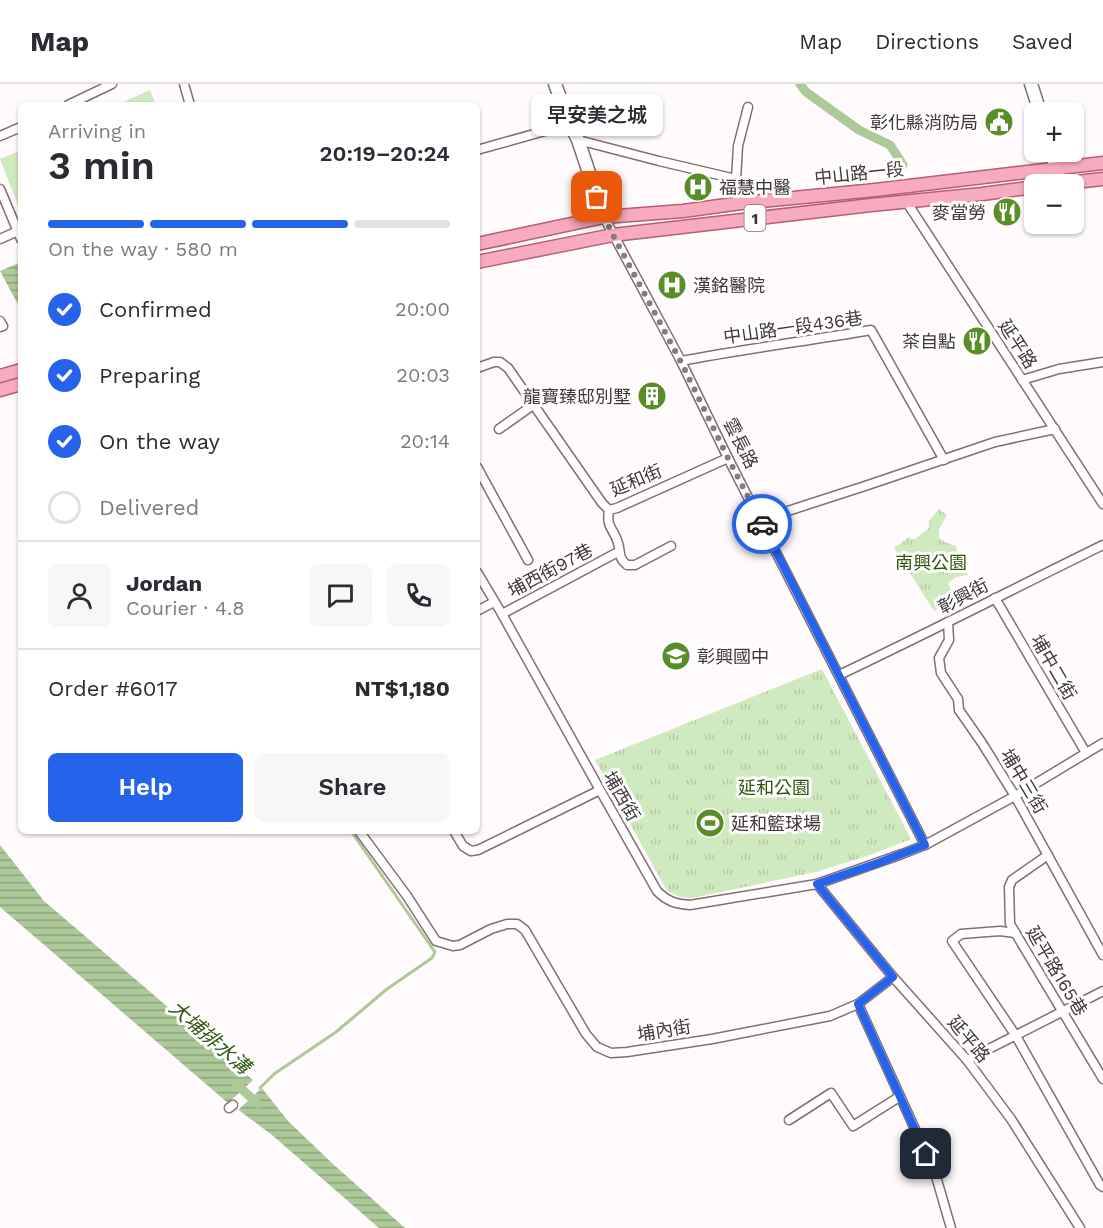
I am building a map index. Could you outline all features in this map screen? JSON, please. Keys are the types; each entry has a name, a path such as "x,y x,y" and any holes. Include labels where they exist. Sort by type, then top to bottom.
{"main road":[{"name":"中山路一段","path":"480,243 604,217 683,211 1103,163"},
{"path":"1084,181 1103,179"},
{"name":"中山路一段","path":"480,261 613,235 1024,189"},
{"path":"0,376 18,371"},
{"path":"0,390 18,385"}],"street":[{"path":"73,102 99,87 112,84"},
{"path":"184,84 189,102"},
{"name":"雲長路","path":"555,84 578,140 604,217 681,362 925,845"},
{"path":"1031,84 1037,102"},
{"path":"741,203 736,179 738,146 748,107"},
{"path":"480,149 570,124"},
{"path":"0,136 18,128"},
{"path":"578,140 736,179"},
{"path":"1054,162 1057,174"},
{"path":"0,189 18,233"},
{"name":"延平路","path":"906,201 1103,504"},
{"path":"0,239 18,235"},
{"path":"0,321 3,326 0,327"},
{"name":"中山路一段436巷","path":"681,362 871,330 944,460"},
{"name":"延和街","path":"480,367 500,362 508,368 609,510 728,458"},
{"path":"1022,380 1059,369 1103,362"},
{"path":"499,429 533,405"},
{"path":"760,520 995,442 1054,429"},
{"path":"480,472 528,560"},
{"path":"480,488 487,485"},
{"path":"609,510 608,520 618,544 618,552"},
{"name":"彰興街","path":"838,675 1103,545"},
{"name":"埔西街97巷","path":"502,614 618,552 627,566 635,566 671,546"},
{"name":"埔西街","path":"480,577 657,891 665,899 676,904 690,906 817,884 878,863 925,845 1015,796 1103,743"},
{"name":"埔中二街","path":"994,598 1086,753"},
{"path":"480,609 494,602"},
{"name":"埔中三街","path":"948,622 948,640 939,658 941,673 958,699 959,710 1015,796 1103,955"},
{"path":"456,834 468,849 478,850 600,790"},
{"name":"埔內街","path":"361,834 436,941 453,946 460,945 491,929 507,924 517,924 525,930 586,1034 597,1047 611,1053 712,1039 830,1016 858,1004 893,977"},
{"name":"延平路165巷","path":"1048,855 1012,880 1009,887 1010,924 1103,1079"},
{"name":"延平路","path":"817,884 893,977 967,1060 1011,1119 1080,1228"},
{"path":"1015,933 1000,931 961,934 952,941 1016,1036 1103,1187"},
{"path":"967,1060 1103,991"},
{"path":"858,1004 935,1173 951,1228"},
{"path":"789,1120 831,1093 853,1126 899,1096"}],"green space":[{"path":"150,90 155,102 124,102"},
{"path":"18,151 18,205 0,159"},
{"name":"南興公園","path":"939,509 947,515 939,530 939,538 956,546 959,558 968,575 956,577 948,583 955,601 934,611 894,548 908,538 915,539 930,527 928,522"},
{"name":"延和公園","path":"822,669 911,839 816,872 692,898 680,897 667,891 595,760"}],"shaded area":[{"path":"18,263 18,304 0,271"},
{"path":"0,845 44,901 253,1080 228,1103 0,907"},
{"path":"261,1087 288,1121 405,1228 379,1228 272,1135 236,1108"}],"pier":[{"path":"256,1083 263,1087 237,1111 233,1107"}],"waterway":[{"path":"800,84 806,92 859,130 890,145 903,165"},
{"path":"260,1088 274,1074 336,1032 387,989 432,958 435,952 353,834"},
{"name":"大埔排水溝","path":"235,1083 258,1104"}],"way so far":[{"path":"597,197 613,235 681,362 762,524"}],"place":[{"name":"彰化縣消防局","path":"999,122"},
{"name":"福慧中醫","path":"698,187"},
{"name":"早安美之城","path":"597,197"},
{"name":"麥當勞","path":"1007,212"},
{"name":"漢銘醫院","path":"672,285"},
{"name":"茶自點","path":"977,341"},
{"name":"龍寶臻邸別墅","path":"652,396"},
{"name":"彰興國中","path":"676,656"},
{"name":"延和籃球場","path":"710,823"}],"route":[{"path":"762,524 925,845 817,884 893,977 858,1004 926,1154"}]}
